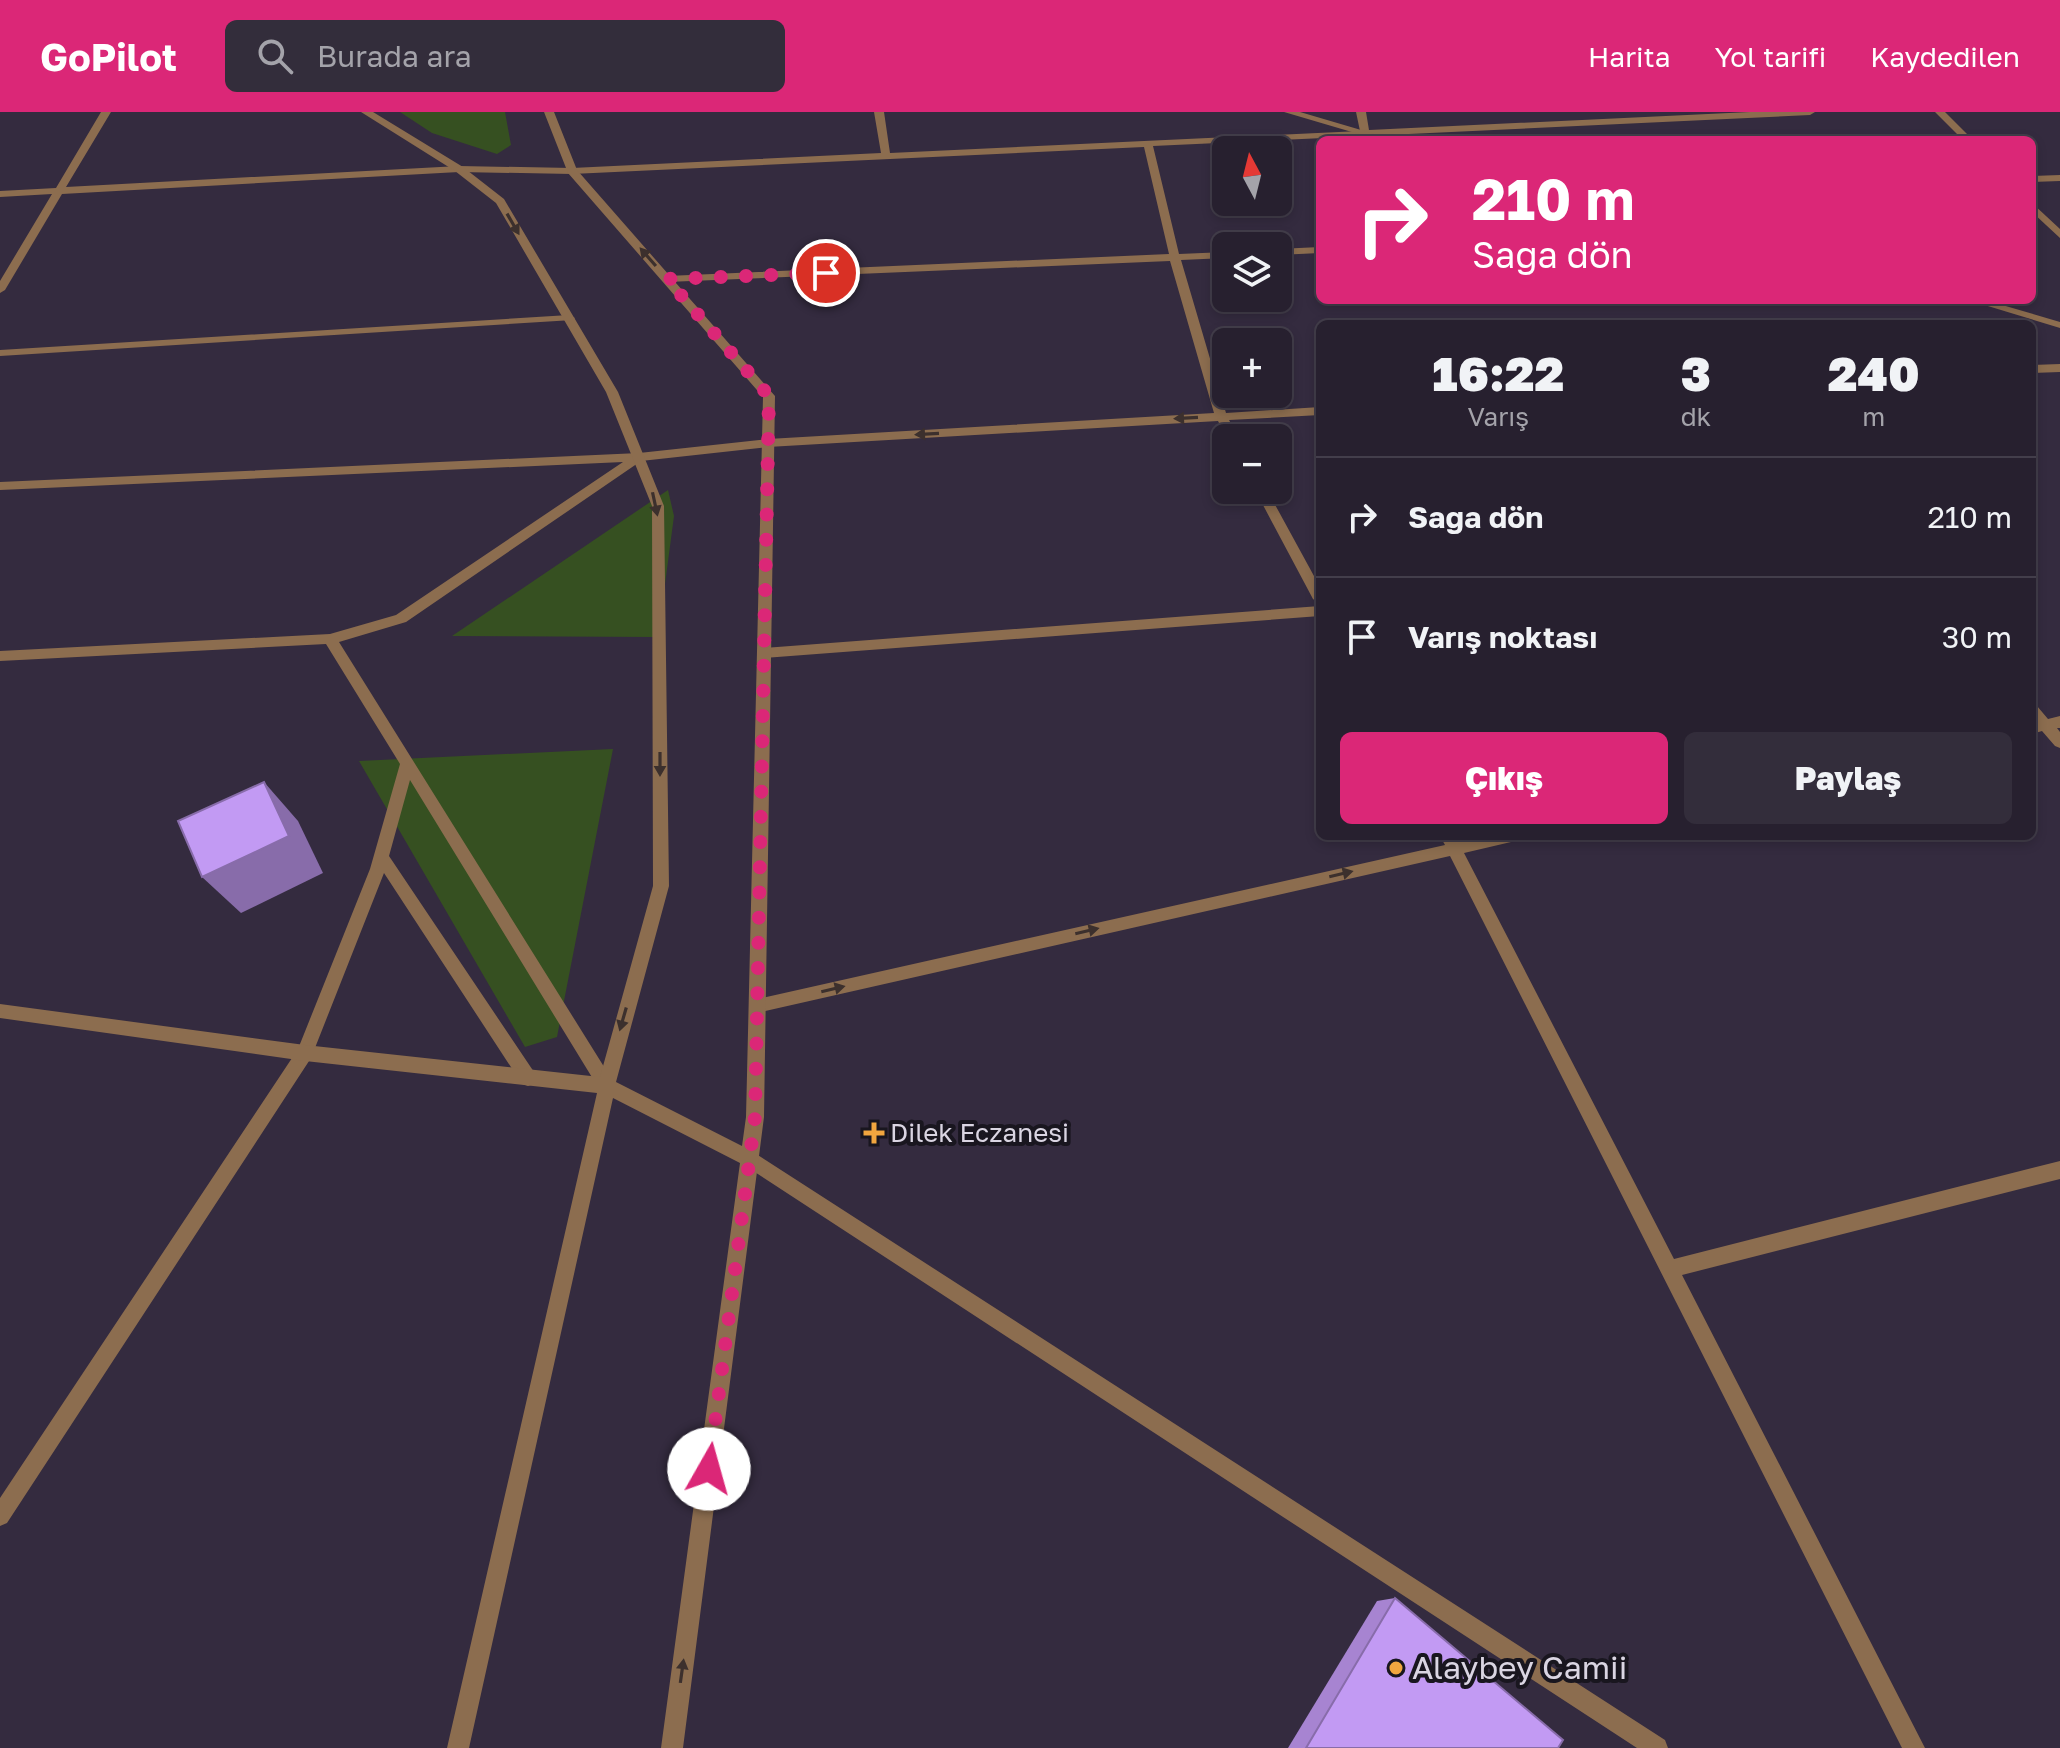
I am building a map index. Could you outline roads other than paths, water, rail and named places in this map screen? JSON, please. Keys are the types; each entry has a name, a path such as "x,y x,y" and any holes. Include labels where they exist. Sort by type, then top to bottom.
{"street":[{"path":"0,290 106,112"},
{"path":"366,112 459,169 500,201 612,392 658,506 661,886 607,1086 458,1748"},
{"path":"549,112 572,171 769,396 755,1117 672,1748"},
{"path":"879,112 886,156"},
{"path":"1289,112 1376,136"},
{"path":"1361,112 1365,133"},
{"path":"0,194 459,169 572,171 1365,133 1629,117 1810,112"},
{"path":"1940,112 1964,136"},
{"path":"1148,144 1175,258 1225,424"},
{"path":"2036,179 2060,178"},
{"path":"2036,210 2060,235"},
{"path":"1292,251 1316,250"},
{"path":"667,279 1212,256"},
{"path":"1987,304 2060,325"},
{"path":"0,353 569,318"},
{"path":"2036,369 2060,368"},
{"path":"0,486 639,457 768,443 1316,411"},
{"path":"0,656 330,639 401,619 639,457"},
{"path":"1269,504 1316,592"},
{"path":"764,653 1316,611"},
{"path":"330,639 607,1086"},
{"path":"2046,725 2060,742"},
{"path":"0,1516 305,1053 381,856 407,764"},
{"path":"757,1006 1451,842 1471,840"},
{"path":"1451,842 1914,1748"},
{"path":"381,856 528,1078"},
{"path":"0,1011 305,1053 607,1086 750,1159 1657,1748"},
{"path":"1670,1269 2060,1170"}],"place":[{"name":"Dilek Eczanesi","path":"874,1133"},
{"name":"Alaybey Camii","path":"1396,1668"}]}
